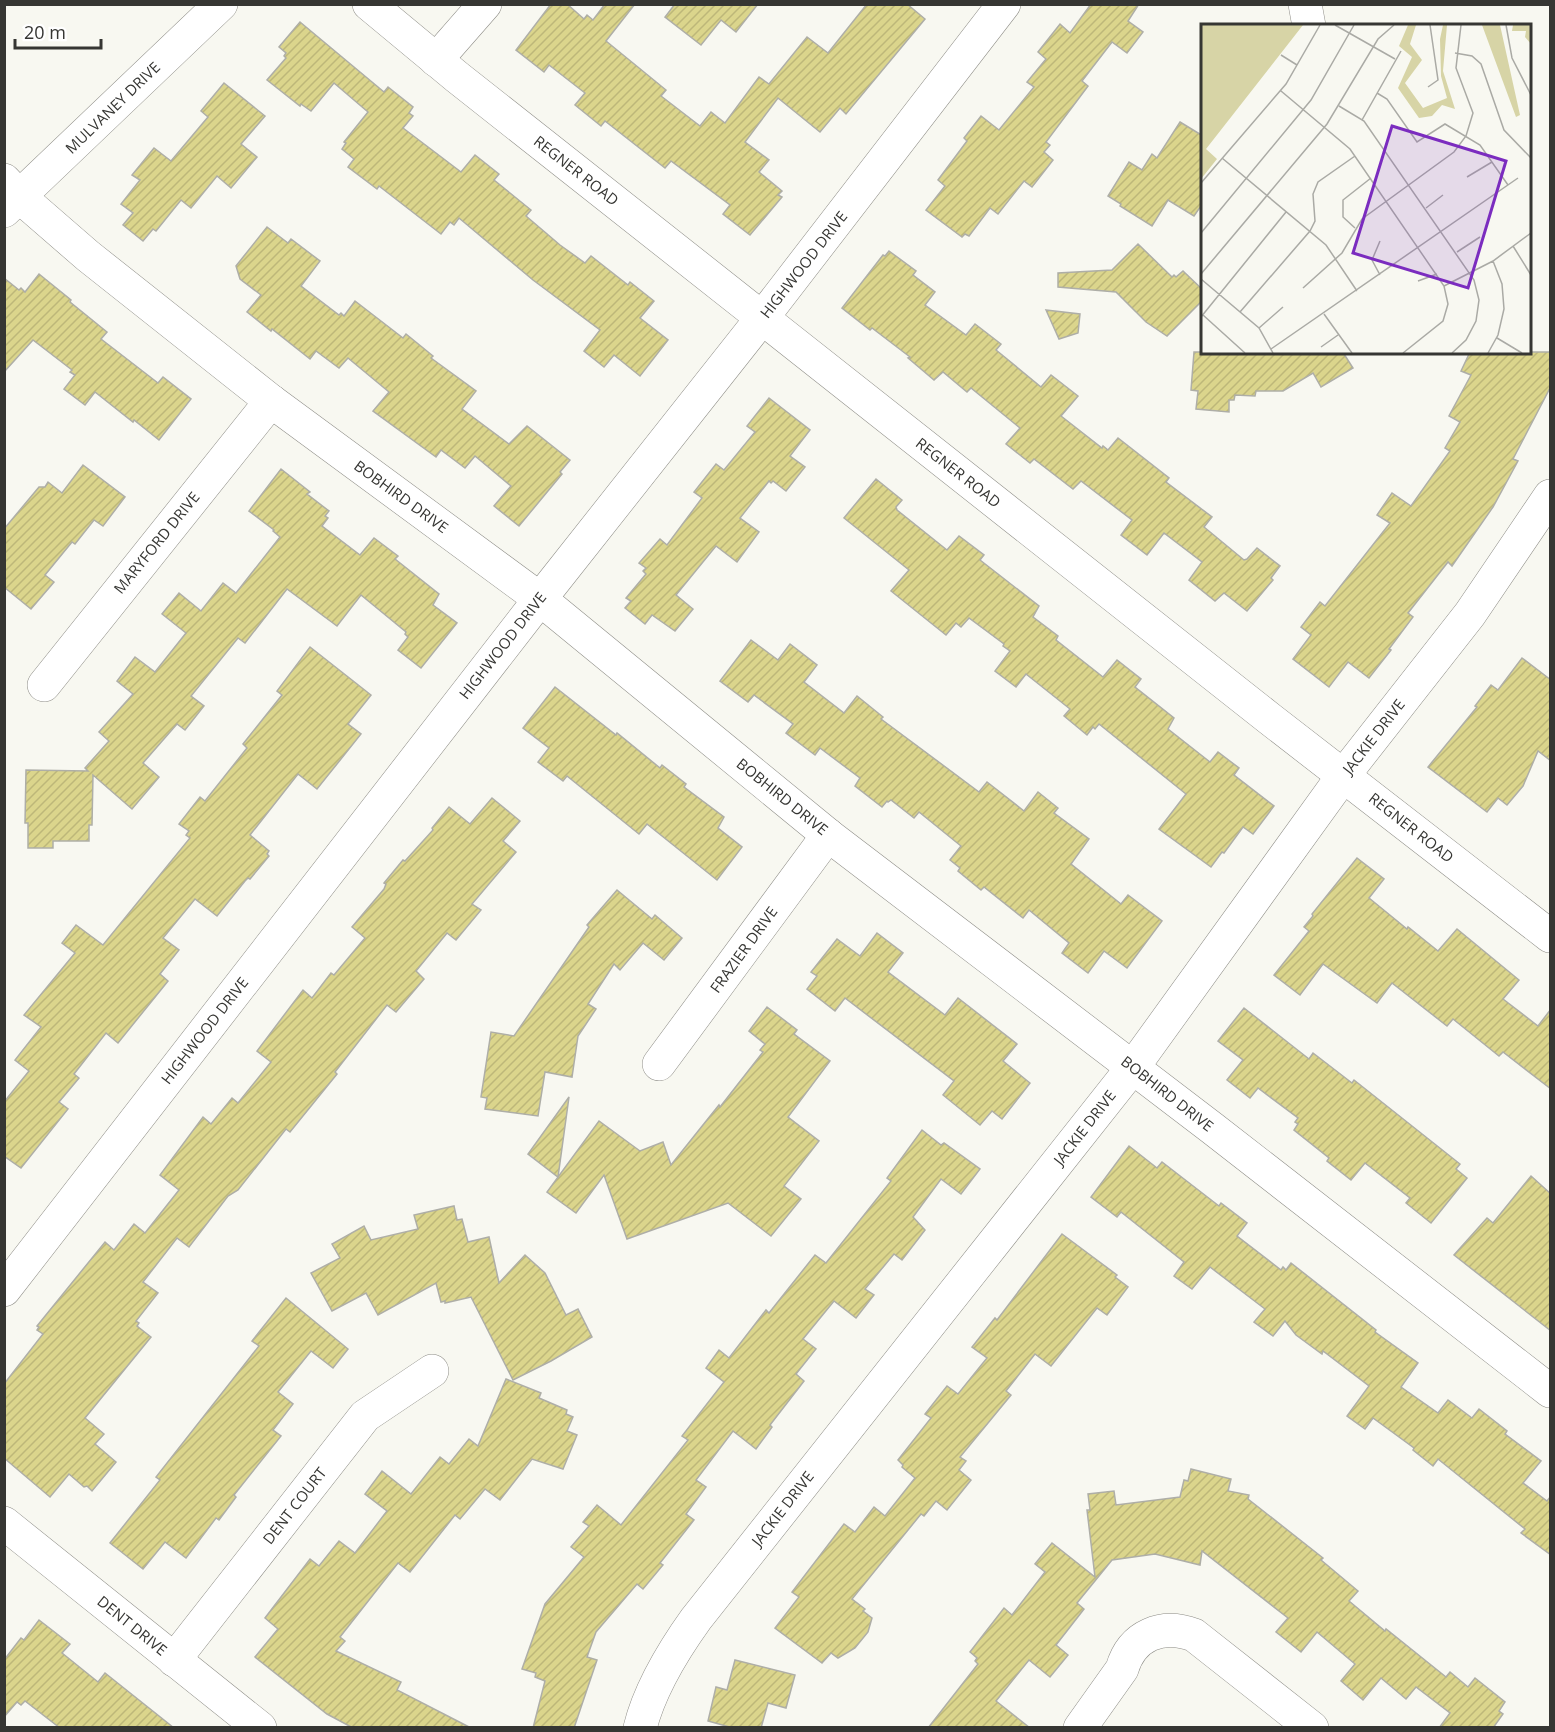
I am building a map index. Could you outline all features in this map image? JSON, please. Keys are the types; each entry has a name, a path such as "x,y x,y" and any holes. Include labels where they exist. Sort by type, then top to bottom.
{"street":[{"name":"MULVANEY DRIVE","path":"10,196 221,4"},
{"name":"REGNER ROAD","path":"369,4 436,60 762,318 1343,776 1551,936"},
{"path":"436,60 485,4"},
{"name":"HIGHWOOD DRIVE","path":"4,1290 1004,4"},
{"path":"1305,4 1309,24"},
{"name":"BOBHIRD DRIVE","path":"10,196 271,401 540,599 828,835 1133,1067 1551,1391"},
{"name":"MARYFORD DRIVE","path":"44,684 271,401"},
{"name":"JACKIE DRIVE","path":"640,1728 656,1685 673,1653 696,1619 1133,1067 1343,776 1470,614 1551,496"},
{"name":"FRAZIER DRIVE","path":"660,1064 828,835"},
{"name":"DENT COURT","path":"174,1660 364,1416 432,1371"},
{"name":"DENT DRIVE","path":"4,1523 260,1728"},
{"path":"1080,1728 1122,1669 1131,1648 1148,1634 1159,1630 1183,1631 1203,1642 1312,1728"}],"building":[{"path":"551,4 567,4 584,19 587,15 593,20 605,4 635,4 606,41 666,90 661,96 700,126 711,112 725,123 759,77 769,84 807,37 828,53 867,4 907,4 925,19 846,114 840,108 820,132 778,98 745,142 769,160 759,172 782,191 778,195 782,197 750,235 723,214 730,205 671,161 665,168 605,121 601,126 575,105 585,93 549,65 544,72 516,50"},
{"path":"675,4 758,4 736,32 721,20 701,45 665,17"},
{"path":"1091,4 1139,4 1128,21 1143,32 1127,53 1112,42 1082,81 1088,86 1046,142 1050,145 1044,152 1053,160 1032,187 1024,181 998,214 990,208 969,236 965,234 962,237 926,210 945,186 938,180 967,141 964,138 981,116 999,130 1034,87 1027,82 1046,59 1038,52 1060,24 1070,33"},
{"path":"300,22 384,92 388,87 413,107 409,113 413,116 403,128 461,172 475,155 499,174 494,180 531,210 526,216 560,245 585,263 591,256 628,285 630,282 654,301 640,318 668,340 640,376 614,355 604,367 584,351 600,330 533,280 459,218 454,225 450,222 441,234 379,186 377,189 348,167 354,159 342,149 346,143 344,142 368,112 334,83 311,111 301,104 300,106 267,80 286,58 284,56 286,53 279,47"},
{"path":"224,83 265,116 241,144 257,157 231,188 217,176 191,208 181,200 156,231 153,229 143,241 123,225 133,213 121,204 140,180 132,175 154,148 171,161 208,117 201,111"},
{"path":"1180,122 1201,135 1201,206 1194,216 1168,200 1152,226 1108,196 1129,162 1142,170 1152,154 1157,158"},
{"path":"267,227 288,243 291,239 320,261 301,286 339,315 341,313 344,316 355,301 403,338 406,334 433,356 431,358 476,391 462,409 509,444 527,426 570,460 560,472 562,474 519,526 494,506 511,486 475,456 465,468 441,450 436,457 373,411 389,392 348,358 339,368 316,351 310,359 247,312 261,295 240,279 236,266"},
{"path":"1138,244 1172,277 1174,275 1176,277 1183,271 1201,288 1201,302 1167,336 1146,322 1116,292 1058,287 1058,273 1112,270"},
{"path":"889,251 916,271 913,275 935,292 925,305 966,335 975,324 1001,344 996,350 1041,387 1051,375 1078,396 1061,416 1102,448 1103,446 1108,450 1118,438 1169,478 1166,482 1212,517 1204,527 1244,560 1257,548 1280,566 1271,578 1273,580 1247,611 1224,593 1215,601 1189,580 1202,562 1164,533 1147,555 1121,535 1132,520 1081,481 1073,489 1034,459 1030,463 1006,444 1020,428 971,388 967,392 943,372 934,380 908,358 910,357 842,308 883,255 885,256"},
{"path":"39,274 107,332 101,339 158,383 163,377 191,399 159,440 95,392 85,405 64,389 75,375 70,372 72,370 33,340 4,372 4,278 25,292"},
{"path":"1046,310 1080,314 1078,333 1059,339"},
{"path":"1194,352 1201,352 1201,354 1344,354 1353,368 1321,387 1313,373 1283,391 1256,391 1255,396 1235,395 1234,400 1229,400 1229,412 1196,409 1198,391 1191,390"},
{"path":"1551,352 1551,386 1513,459 1518,461 1493,507 1452,566 1448,562 1408,613 1413,617 1369,678 1348,662 1329,687 1293,659 1311,635 1301,627 1320,602 1325,606 1390,523 1377,515 1392,493 1411,506 1450,451 1445,448 1460,422 1449,416 1471,375 1461,371 1469,354"},
{"path":"769,398 810,430 790,456 805,467 786,491 773,481 771,483 769,481 740,518 759,532 737,562 716,546 676,595 693,609 675,631 652,615 645,624 625,608 631,601 626,598 646,574 643,571 646,568 639,563 660,539 667,545 702,498 694,492 716,464 724,470 755,432 747,426"},
{"path":"83,465 125,497 103,526 94,520 75,544 72,542 45,575 54,582 31,609 4,587 4,529 39,487 45,487 48,482 62,493"},
{"path":"281,469 329,511 325,516 328,518 322,526 360,555 374,538 398,556 395,559 439,594 433,605 457,623 421,668 398,650 408,637 406,632 361,595 337,626 287,589 245,643 238,638 191,696 204,706 185,730 177,724 143,763 159,777 132,809 93,775 92,825 89,825 89,841 53,841 53,848 28,848 28,823 25,823 26,770 88,771 85,768 109,741 99,732 133,694 117,681 135,657 155,672 186,633 162,614 179,593 201,611 223,583 236,593 280,537 249,511"},
{"path":"876,479 902,500 896,507 897,510 947,550 959,536 984,555 980,560 1039,606 1033,617 1058,636 1056,640 1103,677 1117,660 1141,679 1135,687 1174,718 1168,729 1210,762 1218,752 1239,768 1234,775 1274,806 1253,834 1243,827 1211,867 1159,829 1186,794 1099,724 1095,729 1093,727 1087,735 1064,716 1070,709 1026,674 1016,687 995,671 1010,651 969,618 961,627 956,623 946,635 891,591 909,570 844,518"},
{"path":"751,640 778,660 790,644 817,665 804,682 844,713 857,696 883,717 881,719 979,792 987,782 1024,811 1038,792 1058,808 1054,813 1089,839 1071,864 1121,904 1128,895 1162,921 1127,968 1104,951 1088,973 1062,953 1069,943 1029,910 1023,918 984,887 981,890 958,871 960,868 950,860 961,846 919,812 914,818 891,800 882,807 855,786 860,778 820,748 815,755 786,733 793,724 754,695 748,702 720,681"},
{"path":"310,647 371,695 348,724 361,734 317,789 298,774 250,835 269,851 267,854 269,856 217,916 195,899 163,938 179,950 160,974 168,981 118,1043 106,1033 74,1074 79,1078 59,1102 68,1109 21,1168 4,1156 4,1102 29,1071 15,1060 41,1027 24,1015 75,953 62,943 76,925 103,945 190,838 186,835 189,831 179,824 200,797 205,801 247,748 243,744 282,695 277,691"},
{"path":"1522,658 1551,680 1551,761 1538,751 1523,786 1507,805 1498,798 1487,812 1428,767 1477,707 1475,706 1491,685 1498,690"},
{"path":"555,687 660,768 662,765 686,784 684,787 724,817 718,828 742,847 717,880 647,824 639,834 567,776 563,781 538,762 549,748 523,728"},
{"path":"492,798 520,821 503,841 516,852 472,904 481,910 456,940 447,933 416,971 424,979 396,1012 387,1005 335,1072 337,1074 290,1132 286,1129 238,1190 228,1196 189,1247 177,1238 143,1282 158,1293 136,1321 139,1323 137,1326 151,1337 85,1418 104,1434 95,1444 116,1462 92,1491 69,1474 50,1497 4,1458 4,1384 43,1334 37,1330 39,1327 37,1326 105,1242 114,1250 134,1224 145,1233 179,1190 160,1175 203,1117 211,1124 232,1098 238,1103 271,1062 257,1051 303,990 312,998 331,973 334,975 365,938 352,927 384,889 386,884 384,883 403,860 405,861 433,830 432,828 449,807 470,824"},
{"path":"1357,858 1384,879 1369,898 1407,929 1408,927 1438,951 1457,929 1519,980 1503,999 1538,1026 1551,1009 1551,1089 1503,1052 1499,1056 1453,1019 1447,1026 1392,983 1377,1003 1323,964 1300,995 1274,975 1309,931 1304,927 1313,916 1312,914"},
{"path":"617,890 652,919 655,915 682,938 664,960 643,943 620,970 614,964 588,1004 596,1009 578,1036 572,1077 545,1072 538,1116 485,1109 487,1098 481,1097 491,1032 514,1036 589,927 587,925"},
{"path":"877,933 903,953 888,972 945,1015 958,998 1017,1044 1003,1061 1030,1083 1002,1119 992,1111 980,1125 943,1095 954,1081 845,998 835,1011 807,989 817,976 811,972 837,939 860,956"},
{"path":"767,1007 797,1030 794,1034 830,1061 788,1117 819,1141 784,1186 801,1199 771,1236 728,1203 627,1239 604,1175 576,1213 547,1192 599,1121 640,1151 663,1142 671,1165 763,1052 760,1050 765,1044 749,1031"},
{"path":"1244,1008 1309,1059 1313,1053 1352,1083 1354,1080 1460,1164 1456,1169 1467,1178 1431,1223 1406,1203 1410,1198 1365,1163 1351,1180 1327,1161 1329,1158 1294,1130 1298,1124 1295,1122 1298,1118 1258,1088 1250,1098 1227,1080 1243,1060 1218,1041"},
{"path":"569,1097 558,1177 528,1154"},
{"path":"922,1130 941,1145 944,1143 980,1169 961,1194 941,1179 913,1217 925,1230 902,1260 894,1254 865,1289 874,1295 856,1318 834,1301 803,1339 816,1349 796,1374 804,1381 770,1425 772,1427 756,1449 733,1431 696,1480 706,1487 686,1514 694,1520 660,1563 663,1565 643,1589 637,1584 596,1632 587,1657 597,1660 574,1728 533,1728 545,1681 535,1677 536,1673 522,1669 545,1604 584,1557 571,1547 589,1526 583,1522 597,1505 621,1525 688,1440 682,1436 724,1382 706,1368 719,1350 729,1358 766,1310 769,1313 815,1255 826,1263 891,1181 887,1178"},
{"path":"1129,1146 1157,1168 1162,1162 1219,1206 1221,1203 1247,1223 1237,1236 1281,1270 1283,1267 1286,1270 1291,1263 1376,1330 1375,1332 1418,1363 1401,1387 1438,1413 1448,1400 1472,1418 1479,1409 1507,1431 1505,1434 1541,1461 1523,1483 1547,1501 1551,1496 1551,1555 1521,1533 1525,1529 1438,1459 1433,1466 1413,1450 1414,1448 1373,1418 1365,1429 1347,1416 1369,1386 1323,1351 1322,1354 1296,1335 1285,1321 1273,1336 1254,1322 1265,1309 1210,1267 1192,1289 1174,1276 1184,1262 1121,1212 1117,1217 1091,1197"},
{"path":"1531,1176 1551,1194 1551,1331 1454,1255 1487,1218 1493,1223"},
{"path":"454,1206 457,1220 462,1219 468,1242 489,1237 499,1283 525,1255 545,1273 566,1315 578,1309 592,1337 513,1380 471,1297 441,1302 436,1283 378,1315 366,1293 332,1311 311,1273 340,1258 332,1244 364,1226 371,1240 418,1229 414,1215"},
{"path":"1062,1234 1117,1275 1115,1277 1128,1287 1107,1315 1097,1308 1051,1366 1035,1354 1006,1391 1011,1395 960,1457 966,1461 959,1470 971,1480 947,1510 936,1501 924,1516 921,1514 852,1599 872,1618 868,1632 855,1648 838,1658 831,1653 822,1663 775,1628 799,1597 792,1592 844,1524 855,1532 874,1507 885,1516 915,1478 902,1467 903,1465 898,1460 931,1418 925,1414 947,1386 958,1394 987,1358 972,1347 995,1318 997,1320"},
{"path":"286,1298 348,1349 333,1368 311,1351 278,1392 293,1404 273,1430 281,1436 234,1495 236,1497 219,1520 216,1518 186,1558 165,1542 143,1569 110,1543 160,1480 156,1477 259,1346 252,1341"},
{"path":"506,1379 541,1393 539,1398 567,1410 566,1414 573,1417 567,1431 577,1435 563,1469 532,1459 500,1500 485,1489 460,1519 455,1515 410,1572 398,1563 340,1637 345,1641 336,1651 401,1682 397,1690 471,1728 353,1728 327,1714 255,1657 278,1629 265,1618 310,1559 319,1566 339,1541 355,1553 387,1511 365,1494 382,1471 411,1494 440,1457 449,1464 469,1439 478,1446"},
{"path":"1191,1469 1231,1479 1228,1491 1249,1495 1248,1499 1323,1558 1321,1560 1358,1591 1349,1601 1385,1631 1386,1629 1446,1677 1450,1672 1468,1687 1475,1678 1505,1702 1499,1711 1503,1714 1493,1728 1439,1728 1450,1713 1416,1687 1406,1699 1381,1678 1363,1700 1341,1681 1355,1664 1317,1632 1301,1652 1276,1632 1288,1618 1202,1551 1200,1565 1155,1554 1112,1560 1077,1603 1084,1609 1056,1645 1068,1655 1050,1677 1029,1660 996,1701 1030,1728 928,1728 978,1664 975,1661 977,1658 970,1652 1004,1608 1012,1615 1045,1572 1035,1564 1052,1543 1095,1577 1087,1510 1090,1510 1088,1494 1114,1491 1116,1505 1180,1497 1184,1480 1188,1481"},
{"path":"39,1620 70,1644 62,1653 98,1682 105,1673 174,1728 60,1728 25,1701 21,1705 17,1702 4,1717 4,1660 21,1638 24,1640"},
{"path":"735,1660 795,1675 786,1708 768,1703 761,1728 733,1728 708,1721 716,1687 727,1690"}]}
